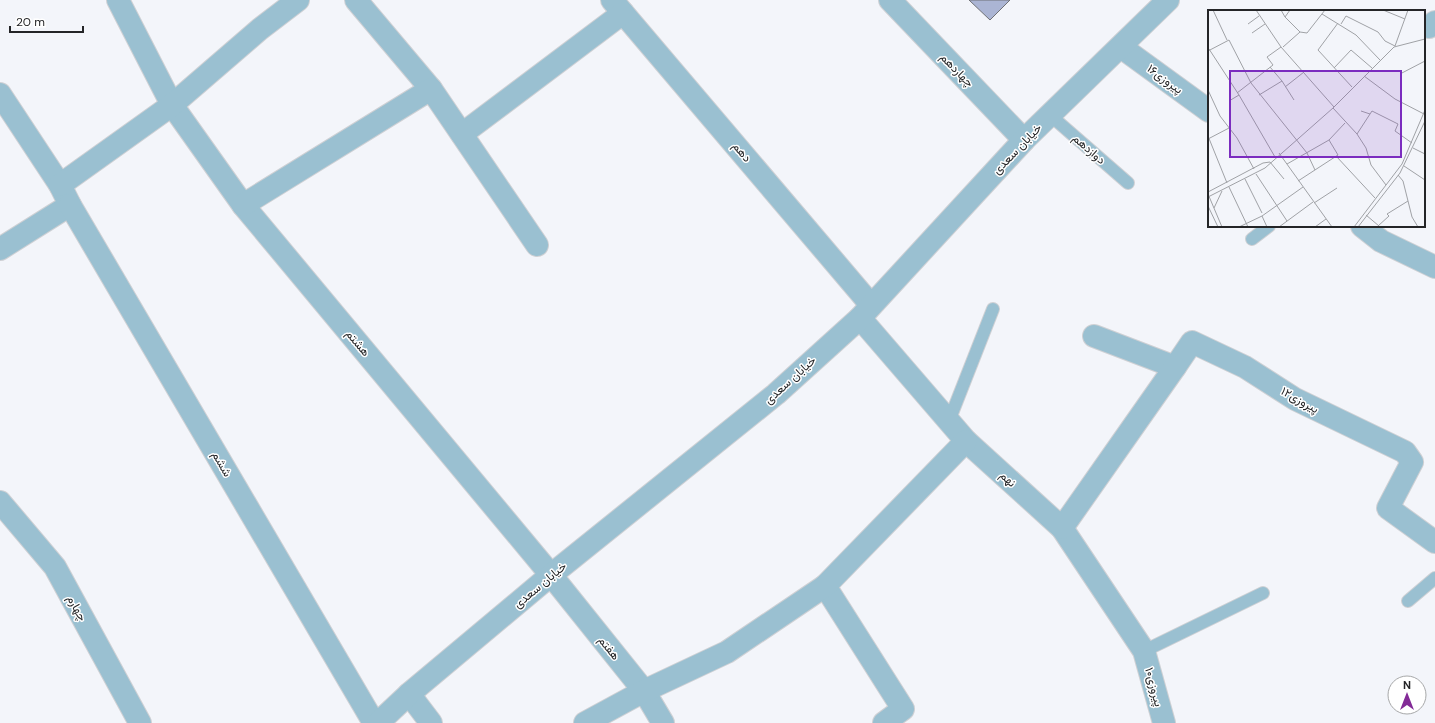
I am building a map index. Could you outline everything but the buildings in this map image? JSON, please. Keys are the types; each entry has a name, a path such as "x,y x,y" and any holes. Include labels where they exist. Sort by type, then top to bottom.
{"street":[{"name":"هشتم","path":"118,0 172,105 244,205 551,576"},
{"path":"60,185 172,105 260,29 298,0"},
{"path":"356,0 431,89 537,245"},
{"name":"چهاردهم","path":"890,0 1024,140"},
{"name":"خیابان سعدی","path":"378,723 409,694 551,576 776,394 865,311 1024,140 1168,0"},
{"path":"462,134 618,7"},
{"name":"دهم","path":"618,7 865,311"},
{"name":"پیروزی۱۶","path":"1121,47 1208,110"},
{"path":"244,205 431,89"},
{"name":"ششم","path":"0,94 60,185 70,205 374,723"},
{"path":"0,249 70,205"},
{"path":"1363,227 1381,241 1435,267"},
{"name":"نهم","path":"865,311 966,441 1062,528 1144,651"},
{"path":"1062,528 1175,367 1094,336"},
{"name":"پیروزی۱۲","path":"1175,367 1192,342 1245,367 1295,399 1405,452 1412,462 1388,508 1435,542"},
{"path":"585,723 644,691 726,652 825,586 966,441"},
{"name":"چهارم","path":"0,502 55,567 140,723"},
{"name":"هفتم","path":"551,576 644,691 662,723"},
{"path":"825,586 903,709 889,722"},
{"name":"پیروزی۱۰","path":"1144,651 1164,723"},
{"path":"409,694 431,723"}],"lane":[{"name":"دوازدهم","path":"1050,115 1128,183"},
{"path":"1252,239 1268,227"},
{"path":"949,421 993,309"},
{"path":"1408,601 1435,578"},
{"path":"1144,651 1263,593"}]}
